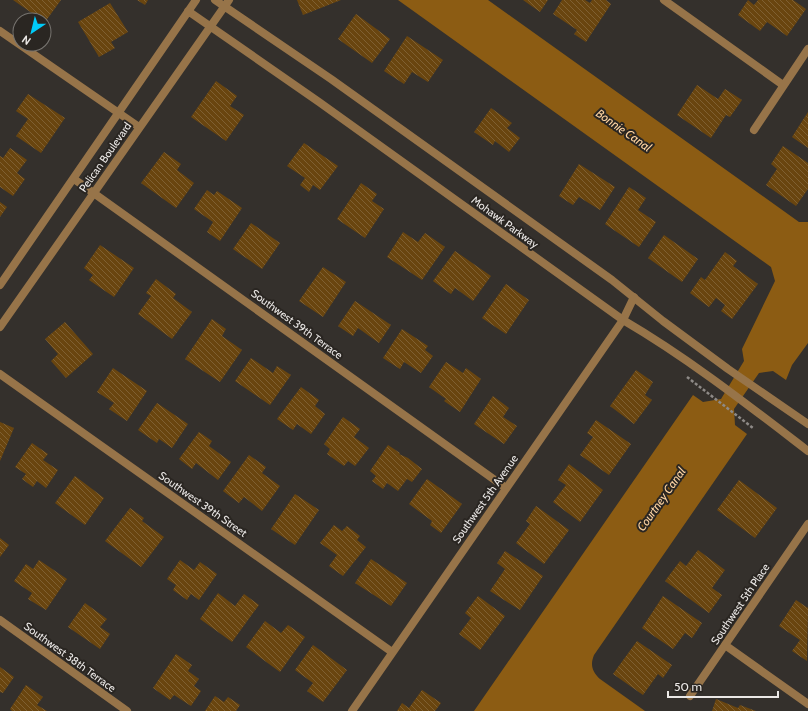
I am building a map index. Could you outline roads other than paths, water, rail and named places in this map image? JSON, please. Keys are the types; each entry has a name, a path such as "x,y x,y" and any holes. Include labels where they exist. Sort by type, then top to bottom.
{"street":[{"name":"Pelican Boulevard","path":"0,285 196,0"},
{"name":"Mohawk Parkway","path":"215,0 227,3 252,26 331,79 634,297 663,321 728,369 808,424"},
{"path":"664,0 784,85"},
{"name":"Pelican Boulevard","path":"0,327 227,3"},
{"name":"Mohawk Parkway","path":"188,11 623,320 653,337 808,451"},
{"path":"0,31 139,127"},
{"path":"754,130 808,49"},
{"name":"Southwest 39th Terrace","path":"74,179 506,488"},
{"name":"Southwest 5th Avenue","path":"352,711 623,320 634,297"},
{"name":"Southwest 39th Street","path":"0,374 392,652"},
{"name":"Southwest 5th Place","path":"690,696 808,524"},
{"name":"Southwest 38th Terrace","path":"0,620 127,711"},
{"path":"725,645 808,704"}],"water":[{"path":"398,0 488,0 799,222 808,222 808,343 792,365 786,380 773,371 759,373 734,409 735,425 747,434 594,655 592,668 600,679 645,711 474,711 693,395 703,402 721,399 744,361 742,349 775,281 771,267"}],"water label":[{"name":"Bonnie Canal","path":"624,130"},
{"name":"Courtney Canal","path":"661,499"}]}
